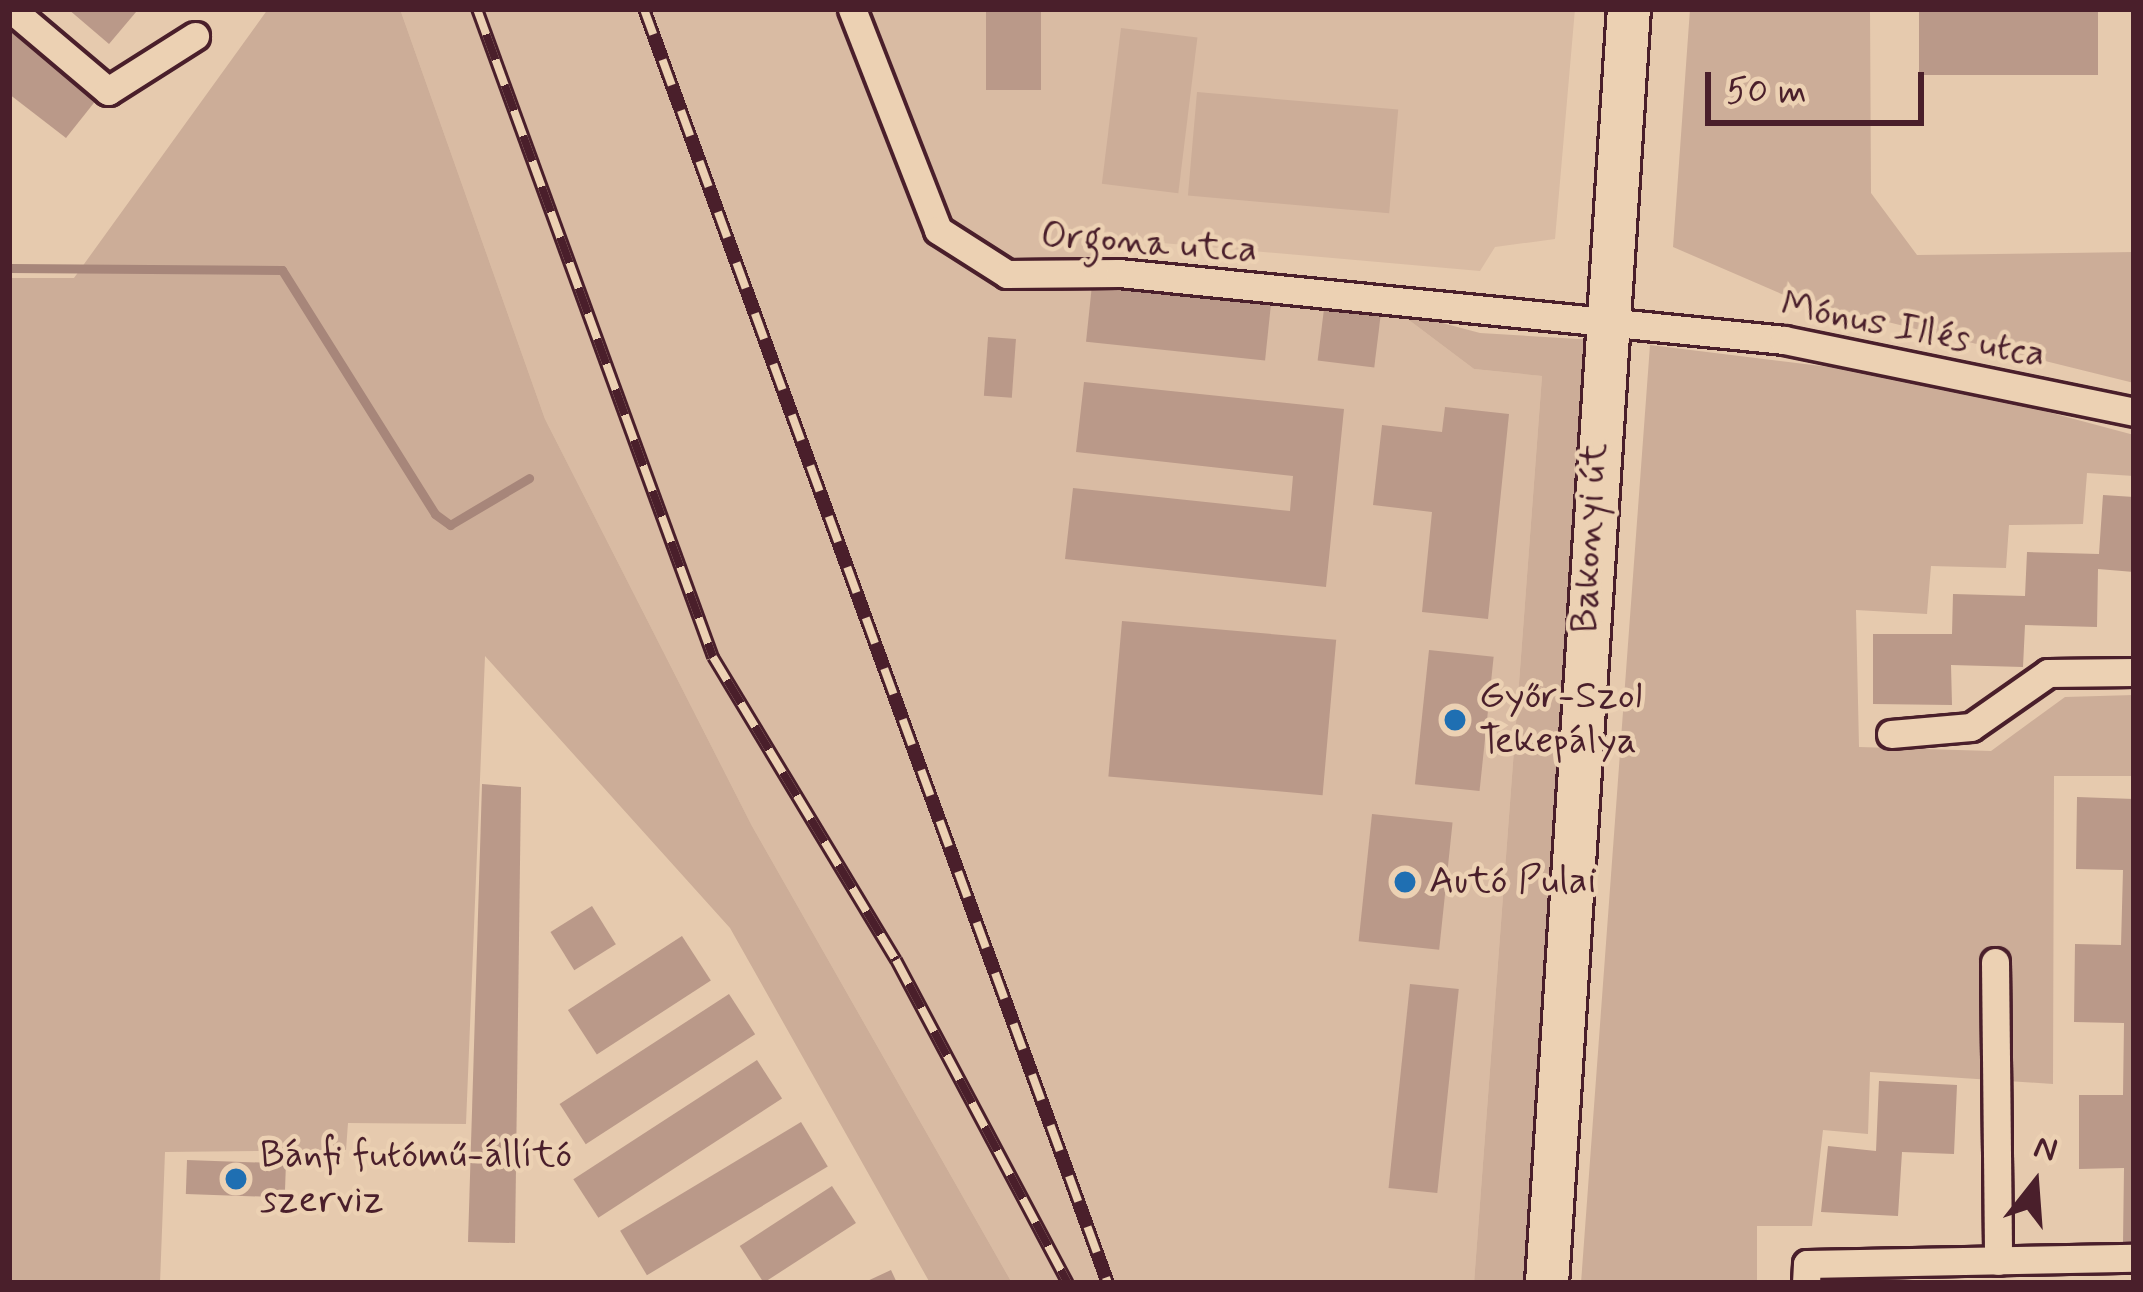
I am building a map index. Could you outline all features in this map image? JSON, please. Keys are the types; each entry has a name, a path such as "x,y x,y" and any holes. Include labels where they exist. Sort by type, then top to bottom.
{"main road":[{"name":"Bakonyi út","path":"1547,1283 1629,9"}],"street":[{"path":"11,9 107,91 195,36"},
{"name":"Orgona utca","path":"852,9 938,230 969,259 1007,274 1119,273 1605,326"},
{"name":"Mónus Illés utca","path":"1605,326 1784,340 2134,412"},
{"path":"1891,734 1971,727 2048,673 2134,672"},
{"path":"1995,962 1998,1261"},
{"path":"1807,1283 1807,1264 2134,1258"}],"shaded area":[{"path":"268,9 400,9 545,419 752,826 1012,1283 930,1283 730,928 485,656 466,1124 348,1123 346,1150 165,1152 160,1283 9,1283 9,278 74,278"},
{"path":"400,9 1575,9 1555,239 1495,247 1480,271 1095,237 1092,285 1397,311 1474,369 1542,376 1474,1283 1012,1283 752,826 545,419"},
{"path":"1690,9 1870,9 1871,193 1917,255 2134,252 2134,383 1791,298 1673,247"},
{"path":"1121,28 1197,37 1178,193 1102,184"},
{"path":"1197,92 1398,110 1389,213 1188,196"},
{"path":"1397,311 1480,333 1595,340 1546,1283 1474,1283 1542,376 1474,369"},
{"path":"1650,345 1920,378 2134,435 2134,476 2087,473 2083,524 2009,525 2006,568 1931,566 1927,614 1856,610 1859,747 1991,751 2065,697 2134,695 2134,776 2054,776 2053,1084 1870,1072 1868,1134 1823,1130 1812,1226 1757,1226 1757,1283 1581,1283"}],"building":[{"path":"68,9 133,9 136,12 109,44"},
{"path":"986,9 1041,9 1041,90 986,90"},
{"path":"1919,9 2098,9 2098,75 1919,75"},
{"path":"9,30 97,99 66,138 9,94"},
{"path":"1092,285 1271,304 1265,361 1086,342"},
{"path":"1324,309 1381,316 1374,368 1318,361"},
{"path":"988,337 1016,339 1012,398 984,396"},
{"path":"1084,382 1344,409 1326,587 1065,559 1073,488 1290,511 1293,476 1076,452"},
{"path":"1445,407 1509,414 1488,619 1422,612 1432,512 1373,505 1382,425 1442,432"},
{"path":"2103,495 2134,497 2134,572 2098,569 2097,627 2025,625 2023,667 1951,665 1952,705 1873,704 1873,634 1952,634 1953,594 2025,596 2027,552 2099,554"},
{"path":"1122,621 1336,640 1323,795 1108,776"},
{"name":"Győr-Szol Tekepálya","path":"1429,650 1494,657 1480,791 1415,784"},
{"path":"482,784 521,787 515,1243 468,1242"},
{"path":"2077,797 2134,799 2134,1244 2123,1243 2124,1168 2079,1169 2079,1095 2123,1095 2124,1023 2074,1022 2075,944 2121,945 2123,870 2076,869"},
{"name":"Autó Pulai","path":"1372,814 1453,822 1439,950 1359,941"},
{"path":"592,906 616,944 574,970 550,932"},
{"path":"682,936 711,980 597,1055 568,1010"},
{"path":"1410,984 1459,989 1437,1193 1389,1188"},
{"path":"729,994 755,1034 586,1144 560,1104"},
{"path":"757,1060 782,1099 598,1218 573,1179"},
{"path":"1879,1081 1957,1085 1954,1154 1902,1152 1898,1216 1821,1212 1828,1146 1876,1151"},
{"path":"801,1122 828,1167 647,1275 620,1231"},
{"name":"Bánfi futómű-állító szerviz","path":"187,1160 286,1163 285,1197 186,1194"},
{"path":"832,1186 856,1223 764,1283 740,1246"},
{"path":"891,1270 897,1283 863,1283"}],"waterway":[{"path":"9,268 282,270 435,514 450,525 529,478"}],"railway":[{"path":"477,9 713,657 896,960 1068,1283"},
{"path":"644,9 1108,1283"}],"place":[{"name":"Győr-Szol Tekepálya","path":"1455,720"},
{"name":"Autó Pulai","path":"1405,882"},
{"name":"Bánfi futómű-állító szerviz","path":"236,1179"}]}
